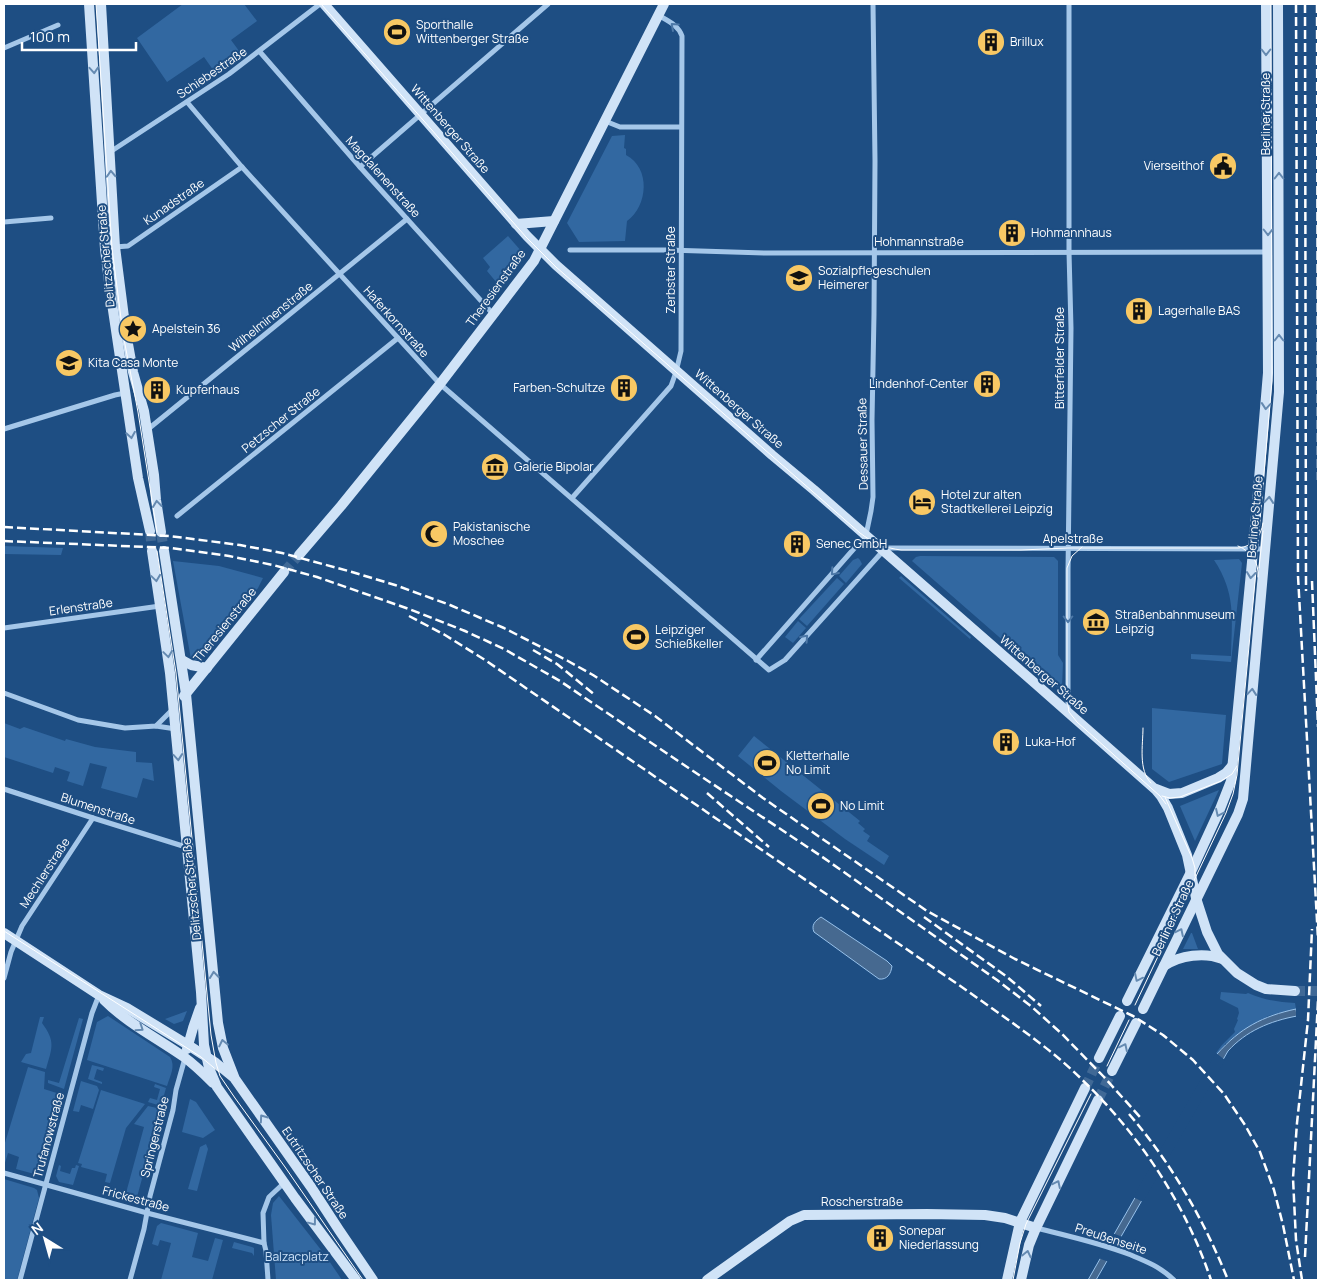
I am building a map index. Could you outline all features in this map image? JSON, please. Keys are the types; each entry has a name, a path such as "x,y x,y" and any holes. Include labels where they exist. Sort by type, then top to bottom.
{"main road":[{"name":"Delitzscher Straße","path":"89,4 105,249 138,478 150,532"},
{"name":"Delitzscher Straße","path":"102,4 115,248 126,333 133,372 144,411 161,532"},
{"name":"Wittenberger Straße","path":"322,4 539,249 1068,712 1161,796 1188,858 1196,898 1208,937 1222,959 1237,974 1256,986 1266,989 1296,991"},
{"name":"Theresienstraße","path":"299,555 440,384 534,260 664,4"},
{"name":"Berliner Straße","path":"1127,1001 1192,877 1231,781 1254,548 1268,373 1266,4"},
{"name":"Berliner Straße","path":"1143,1009 1238,814 1243,799 1279,392 1278,4"},
{"path":"516,224 554,220"},
{"name":"Delitzscher Straße","path":"152,550 174,709 202,1003 204,1045 212,1075 218,1088"},
{"name":"Delitzscher Straße","path":"164,551 186,694 218,1023 224,1048 235,1079"},
{"name":"Theresienstraße","path":"186,694 284,572"},
{"path":"182,660 191,665 207,668"},
{"path":"174,709 186,694"},
{"path":"1153,788 1169,794 1182,793 1218,778 1232,766"},
{"path":"4,933 99,995 127,1008 206,1056 235,1079"},
{"path":"1164,966 1175,960 1195,956 1211,956 1222,959"},
{"path":"99,995 120,1014 185,1057 218,1088 356,1280"},
{"path":"185,1057 202,1003"},
{"path":"1099,1058 1120,1016"},
{"path":"1112,1071 1136,1023"},
{"name":"Eutritzscher Straße","path":"235,1079 311,1187 373,1280"},
{"path":"1007,1280 1020,1222 1085,1088"},
{"path":"1021,1280 1029,1245 1036,1228 1098,1100"},
{"name":"Roscherstraße","path":"707,1280 790,1221 804,1215 985,1215 1005,1218 1036,1228"}],"street":[{"name":"Schiebestraße","path":"110,152 229,74 322,4"},
{"path":"360,167 548,4"},
{"name":"Dessauer Straße","path":"756,660 866,535 872,511 875,152 873,4"},
{"name":"Bitterfelder Straße","path":"1068,712 1071,336 1069,4"},
{"name":"Zerbster Straße","path":"572,498 671,386 681,350 683,43 680,31 676,26 658,15"},
{"path":"4,48 58,25"},
{"name":"Magdalenenstraße","path":"260,52 360,167 493,314"},
{"name":"Haferkornstraße","path":"187,102 242,167 440,384 756,660"},
{"path":"605,121 620,127 681,127"},
{"name":"Kunadstraße","path":"115,248 128,246 242,167"},
{"path":"4,222 51,218"},
{"name":"Wilhelminenstraße","path":"147,430 407,219"},
{"name":"Hohmannstraße","path":"570,250 1268,252"},
{"name":"Petzscher Straße","path":"177,516 398,338"},
{"path":"4,429 125,393"},
{"name":"Apelstraße","path":"882,550 1265,549"},
{"path":"756,660 769,670 785,660 882,550"},
{"name":"Erlenstraße","path":"4,628 160,606"},
{"path":"4,693 78,720 125,728 156,726 176,729"},
{"path":"156,726 174,709"},
{"name":"Blumenstraße","path":"4,789 187,847"},
{"name":"Mechlerstraße","path":"4,978 15,940 22,926 93,818"},
{"name":"Trufanowstraße","path":"20,1280 92,1013 99,995"},
{"name":"Springerstraße","path":"130,1280 185,1057"},
{"name":"Frickestraße","path":"4,1173 264,1243"},
{"path":"268,1280 264,1243 264,1213 270,1198 285,1183"},
{"name":"Preußenseite","path":"1036,1228 1104,1244 1152,1263 1165,1271 1174,1280"}],"green space":[{"path":"183,4 244,4 257,21 231,40 242,55 216,74 204,57 167,82 137,38"},
{"path":"625,135 624,148 626,149 626,155 640,169 644,187 643,197 639,206 627,221 625,241 579,242 567,223 612,136"},
{"path":"508,236 522,252 497,283 487,271 490,267 483,258"},
{"path":"4,546 63,548 61,555 4,554"},
{"path":"920,556 1054,557 1058,561 1058,655 1063,663 1062,687 1060,690 912,561"},
{"path":"858,558 862,564 846,583 839,576 853,560"},
{"path":"1239,559 1242,563 1231,662 1191,659 1191,654 1231,656 1231,606 1226,584 1214,560"},
{"path":"173,561 219,566 263,578 258,588 206,653 197,660 191,659"},
{"path":"901,576 971,637 970,639 899,578"},
{"path":"837,578 844,584 807,626 799,619"},
{"path":"798,621 806,628 793,643 785,637"},
{"path":"1152,708 1226,715 1222,764 1169,782 1152,769"},
{"path":"4,723 20,729 24,727 65,741 66,739 95,747 136,752 136,762 152,763 154,781 143,778 137,798 101,788 107,767 90,763 83,786 67,781 70,772 55,767 53,773 4,757"},
{"name":"No Limit","path":"754,736 860,821 858,823 865,829 863,831 870,836 867,841 889,856 884,865 845,839 738,756"},
{"path":"1219,790 1195,841 1180,806"},
{"path":"1191,933 1198,949 1183,949"},
{"path":"1221,992 1248,993 1271,1000 1295,1003 1296,1009 1268,1016 1226,1043 1217,1054 1222,1045 1235,1032 1234,1029 1239,1013 1238,1008 1220,999"},
{"path":"187,1011 183,1021 174,1024 165,1019"},
{"path":"108,1016 170,1057 172,1067 167,1086 87,1060 97,1022"},
{"path":"40,1017 44,1017 42,1023 51,1040 51,1050 46,1069 21,1062 26,1054 31,1053"},
{"path":"79,1018 83,1019 64,1089 48,1083 48,1080 59,1083"},
{"path":"92,1065 104,1068 103,1071 97,1069 94,1079 102,1082 102,1084 88,1079"},
{"path":"28,1067 45,1072 44,1089 63,1095 42,1173 38,1175 16,1169 19,1157 8,1153 4,1166 4,1146"},
{"path":"81,1081 97,1086 99,1090 93,1109 81,1105 79,1112 73,1111"},
{"path":"155,1084 166,1088 161,1106 148,1102 150,1098 157,1100 160,1089 154,1087"},
{"path":"101,1090 145,1104 126,1128 110,1183 105,1182 107,1174 81,1167 82,1164 78,1163"},
{"path":"190,1099 196,1102 215,1130 203,1138 182,1132"},
{"path":"148,1106 161,1109 136,1200 113,1196 115,1190 126,1193 144,1127 134,1124"},
{"path":"206,1144 208,1149 197,1191 188,1189 200,1147"},
{"path":"59,1165 61,1166 60,1171 70,1174 72,1168 75,1168 76,1165 79,1166 73,1185 59,1182 56,1176"},
{"path":"4,1179 34,1188 37,1190 39,1198 17,1280 4,1280"},
{"name":"Balzacplatz","path":"279,1196 342,1280 276,1280 271,1215 273,1203"},
{"path":"161,1223 198,1233 192,1257 208,1261 215,1238 223,1240 212,1280 161,1280 171,1243 160,1240 158,1246 152,1244 157,1226"},
{"path":"234,1242 254,1248 254,1256 252,1253 232,1248"}],"shaded area":[{"path":"821,917 887,961 892,966 888,976 884,979 879,979 814,932 814,923"},
{"path":"1296,1009 1297,1016 1277,1021 1251,1032 1228,1051 1096,1280 1088,1280 1217,1054 1234,1037 1253,1024 1273,1015"}],"pier":[{"path":"1318,1005 1318,1018 1296,1019 1296,1007"},
{"path":"1216,1053 1225,1060 1143,1202 1133,1197"},
{"path":"1112,1233 1123,1237 1109,1262 1098,1258"}],"tunnel":[{"path":"150,531 152,551"},
{"path":"161,532 164,551"},
{"path":"284,572 299,555"},
{"path":"1295,991 1318,991"},
{"path":"1085,1088 1099,1058"},
{"path":"1098,1100 1112,1071"}],"tram line":[{"path":"96,4 112,248 123,334 138,412 157,532"},
{"path":"321,4 526,237 556,267 870,540 901,550 1239,548 1252,543 1258,537 1263,523"},
{"path":"1259,531 1272,381 1271,4"},
{"path":"1259,568 1263,531"},
{"path":"1238,546 1254,558 1258,577"},
{"path":"1082,547 1072,556 1067,568 1067,699 1069,712 1077,722 1160,796 1166,804"},
{"path":"157,551 176,673 211,1035 216,1063 220,1076 363,1280"},
{"path":"1135,1005 1226,813 1233,794 1237,775 1256,571"},
{"path":"1143,728 1144,771 1151,783"},
{"path":"1162,796 1170,798 1180,797 1221,781 1232,774 1237,766"},
{"path":"1165,797 1192,858 1195,876"},
{"path":"4,931 201,1057 219,1072"},
{"path":"1107,1066 1129,1020"},
{"path":"1013,1280 1020,1243 1026,1224 1091,1094"}],"railway":[{"path":"1296,4 1298,576 1318,939"},
{"path":"1305,4 1306,591"},
{"path":"1317,4 1318,480"},
{"path":"4,527 169,536 240,545 282,553 395,585 450,605 504,628 593,675 655,716 763,798 927,911 1015,959 1133,1016 1163,1035 1193,1060 1224,1094 1260,1152 1274,1190 1294,1280"},
{"path":"4,541 171,548 229,556 273,565 317,577 409,609 504,649 560,681 821,856 997,980 1032,1007 1062,1034 1140,1117"},
{"path":"1312,581 1318,727"},
{"path":"409,616 445,635 485,660 969,992 1063,1062 1110,1109 1152,1162 1170,1190 1185,1219 1211,1280"},
{"path":"533,650 557,664 595,695"},
{"path":"707,793 769,847"},
{"path":"924,917 1006,976 1041,1006"},
{"path":"1302,1280 1296,1240 1293,1178 1308,1020 1312,929"},
{"path":"1305,1257 1318,1000"},
{"path":"1129,1114 1145,1133 1186,1193 1228,1280"}],"place":[{"name":"Sporthalle Wittenberger Straße","path":"397,32"},
{"name":"Brillux","path":"991,42"},
{"name":"Vierseithof","path":"1223,166"},
{"name":"Hohmannhaus","path":"1012,233"},
{"name":"Sozialpflegeschulen Heimerer","path":"799,278"},
{"name":"Lagerhalle BAS","path":"1139,311"},
{"name":"Apelstein 36","path":"133,329"},
{"name":"Kita Casa Monte","path":"69,363"},
{"name":"Lindenhof-Center","path":"987,384"},
{"name":"Farben-Schultze","path":"624,388"},
{"name":"Kupferhaus","path":"157,390"},
{"name":"Galerie Bipolar","path":"495,467"},
{"name":"Hotel zur alten Stadtkellerei Leipzig","path":"922,502"},
{"name":"Pakistanische Moschee","path":"434,534"},
{"name":"Senec GmbH","path":"797,544"},
{"name":"Straßenbahnmuseum Leipzig","path":"1096,622"},
{"name":"Leipziger Schießkeller","path":"636,637"},
{"name":"Luka-Hof","path":"1006,742"},
{"name":"Kletterhalle No Limit","path":"767,763"},
{"name":"No Limit","path":"821,806"},
{"name":"Sonepar Niederlassung","path":"880,1238"}]}
